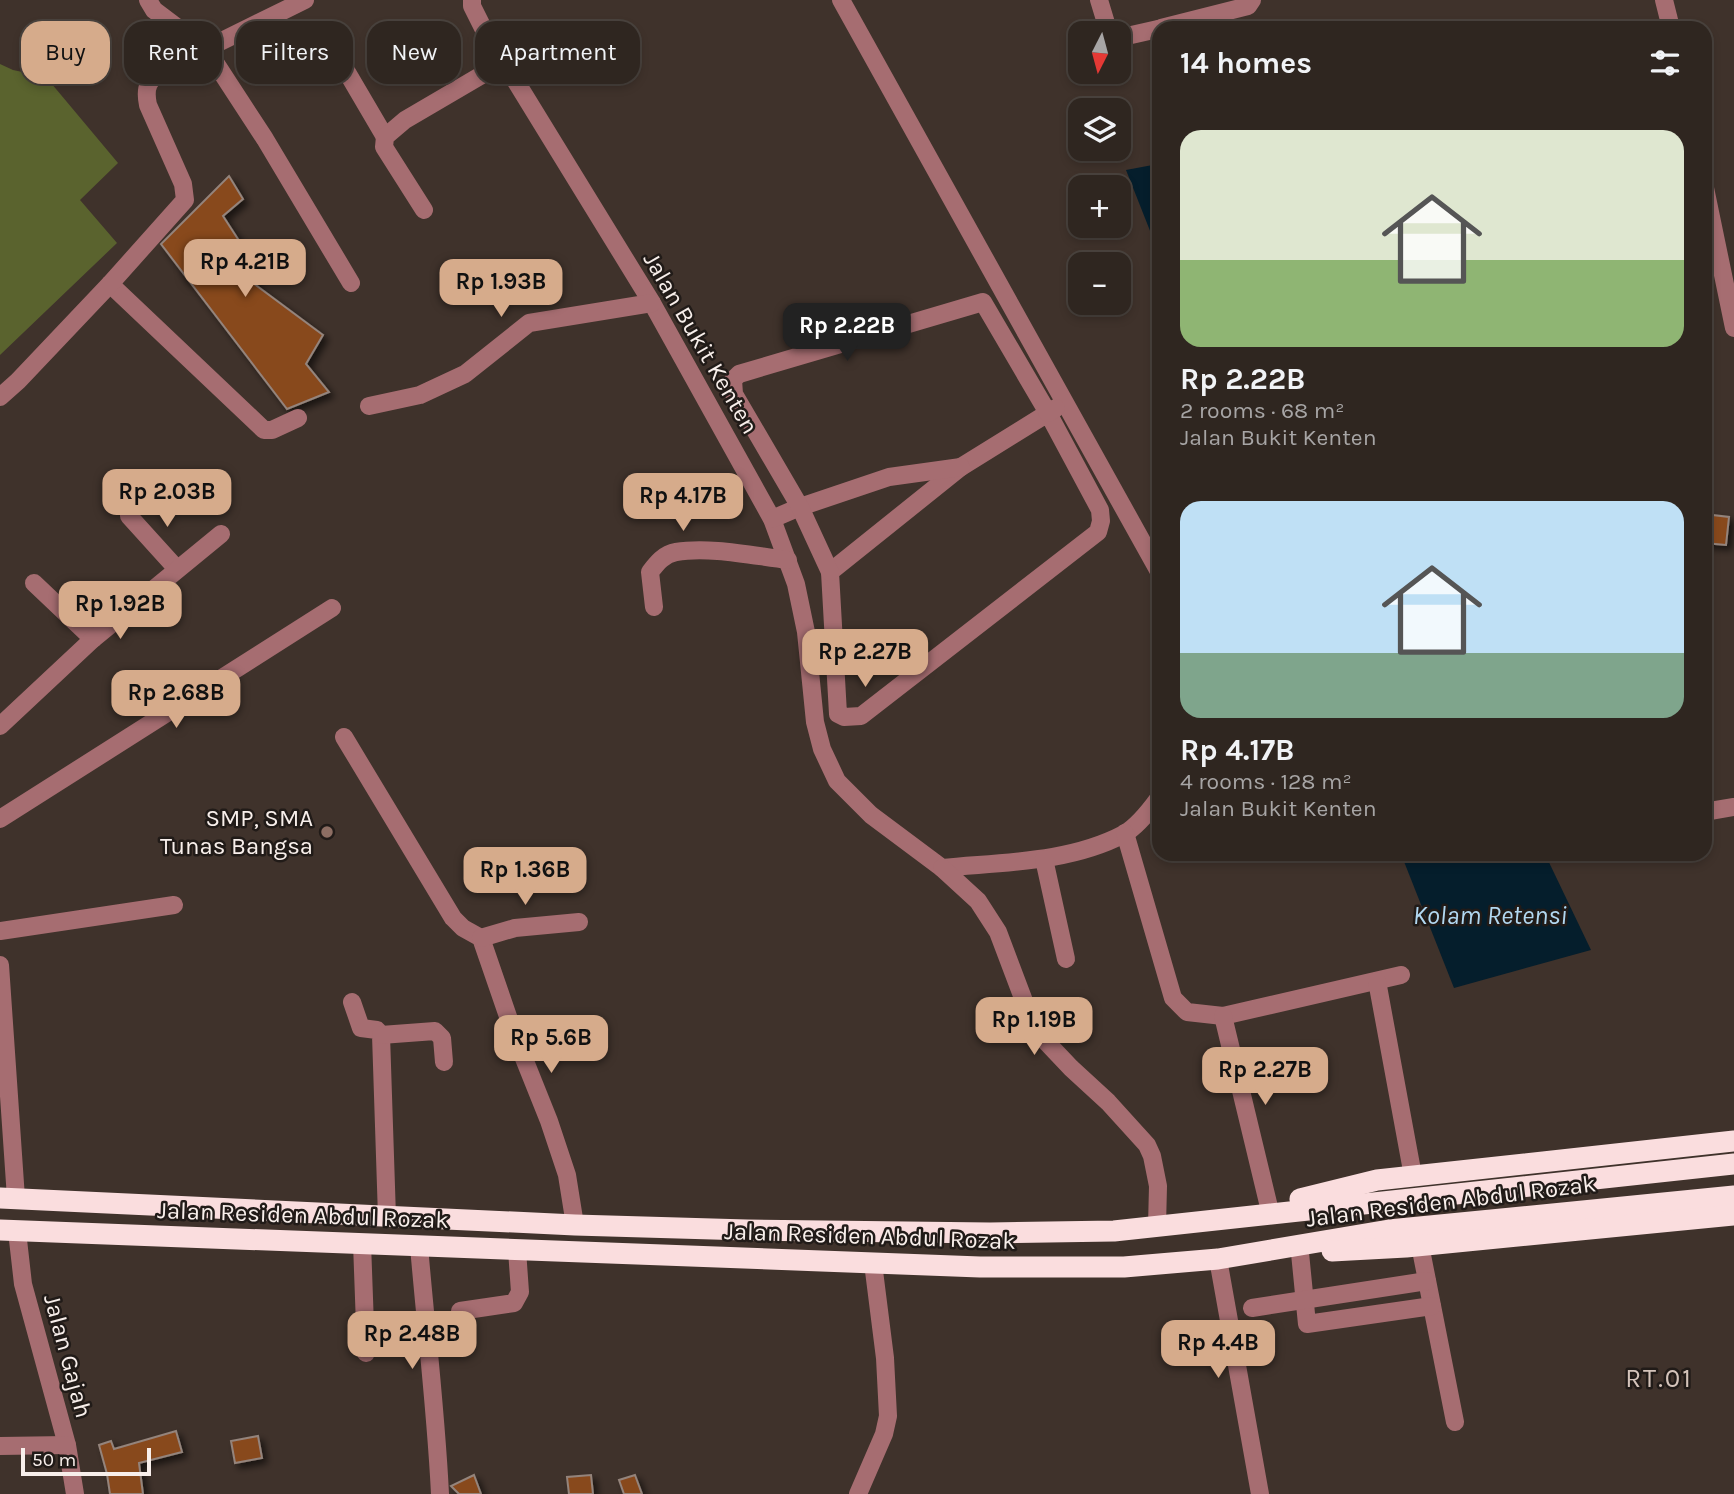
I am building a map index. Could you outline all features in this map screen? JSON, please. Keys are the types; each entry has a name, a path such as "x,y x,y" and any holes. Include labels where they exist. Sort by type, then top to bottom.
{"highway":[{"path":"1227,1218 1377,1180 1734,1141"},
{"name":"Jalan Residen Abdul Rozak","path":"8,1198 575,1225 977,1233 1114,1230 1734,1164"},
{"name":"Jalan Residen Abdul Rozak","path":"9,1231 980,1267 1124,1266 1242,1256 1389,1230 1734,1196"},
{"path":"1242,1256 1420,1245 1734,1215"}],"street":[{"path":"148,0 154,10 169,21"},
{"path":"222,42 304,0"},
{"name":"Jalan Bukit Kenten","path":"472,0 480,21"},
{"path":"841,0 1152,559"},
{"path":"1099,0 1105,21"},
{"path":"1188,21 1248,6 1251,0"},
{"path":"1664,0 1669,21"},
{"path":"1131,35 1152,30"},
{"path":"222,73 351,283"},
{"path":"385,137 405,120 475,79"},
{"path":"353,82 385,137 384,148 424,210"},
{"path":"0,397 110,284 185,200 183,184 148,105 148,84"},
{"name":"Jalan Bukit Kenten","path":"518,84 652,303 772,519 796,584 806,632 815,722 822,749 838,781 871,815 942,868 978,901 998,932 1035,1030 1147,1145 1158,1186 1157,1226"},
{"path":"1712,222 1734,328"},
{"path":"110,284 264,430 272,430 298,418"},
{"path":"983,302 1048,412 1100,510 1101,521 1098,532 861,716 844,718 838,714 836,708 830,572 800,507 734,394 733,380 739,374 983,302"},
{"path":"369,406 420,395 465,374 529,323 652,303"},
{"path":"830,572 961,467 1048,412 1066,404"},
{"path":"772,519 889,477 961,467"},
{"path":"129,516 177,569"},
{"path":"0,726 93,639 221,534"},
{"path":"654,607 650,572 659,560 674,552 711,551 788,560"},
{"path":"34,583 93,639"},
{"path":"0,819 332,608"},
{"path":"344,737 453,918 463,928 481,938 513,1031 549,1121 566,1175 575,1225"},
{"path":"942,868 1044,859 1081,849 1125,833 1152,805"},
{"path":"1712,811 1734,807"},
{"path":"1125,833 1173,998 1187,1012 1223,1016 1401,975"},
{"path":"1044,859 1066,959"},
{"path":"0,931 174,905"},
{"path":"481,938 515,928 579,922"},
{"path":"0,965 8,1198"},
{"path":"1377,981 1413,1176"},
{"path":"352,1002 360,1028 377,1030 381,1035 387,1217"},
{"path":"1223,1016 1269,1207"},
{"path":"381,1035 435,1031 442,1038 444,1062"},
{"name":"Jalan Gajah","path":"9,1231 67,1445 75,1494"},
{"path":"362,1243 366,1353"},
{"path":"1420,1245 1455,1422"},
{"path":"419,1246 426,1337 435,1403 440,1494"},
{"path":"460,1311 514,1303 520,1292 517,1250"},
{"path":"1300,1254 1307,1324 1432,1306"},
{"path":"1217,1259 1260,1494"},
{"path":"858,1494 884,1434 888,1416 889,1396 873,1263"},
{"path":"1252,1308 1427,1281"},
{"path":"0,1446 67,1445"}],"green space":[{"path":"0,64 21,72 21,84 52,84 118,163 80,200 117,243 0,355"}],"water":[{"path":"1152,165 1152,236 1131,183 1131,175 1128,175 1126,170"},
{"name":"Kolam Retensi","path":"1404,861 1548,861 1591,950 1454,988"}],"building":[{"path":"229,176 243,199 223,216 260,273 253,283 323,335 306,364 329,392 287,409 161,244"},
{"path":"1712,515 1729,517 1726,545 1712,544"},
{"path":"176,1431 182,1452 139,1463 143,1494 110,1494 99,1445 111,1441 114,1449"},
{"path":"258,1436 262,1458 235,1463 231,1441"},
{"path":"474,1475 481,1494 459,1494 451,1486"},
{"path":"591,1475 593,1494 569,1494 567,1477"},
{"path":"635,1475 642,1494 624,1494 619,1480"}],"place":[{"name":"SMP, SMA Tunas Bangsa","path":"327,832"}],"district":[{"name":"RT.01","path":"1659,1378"}]}
